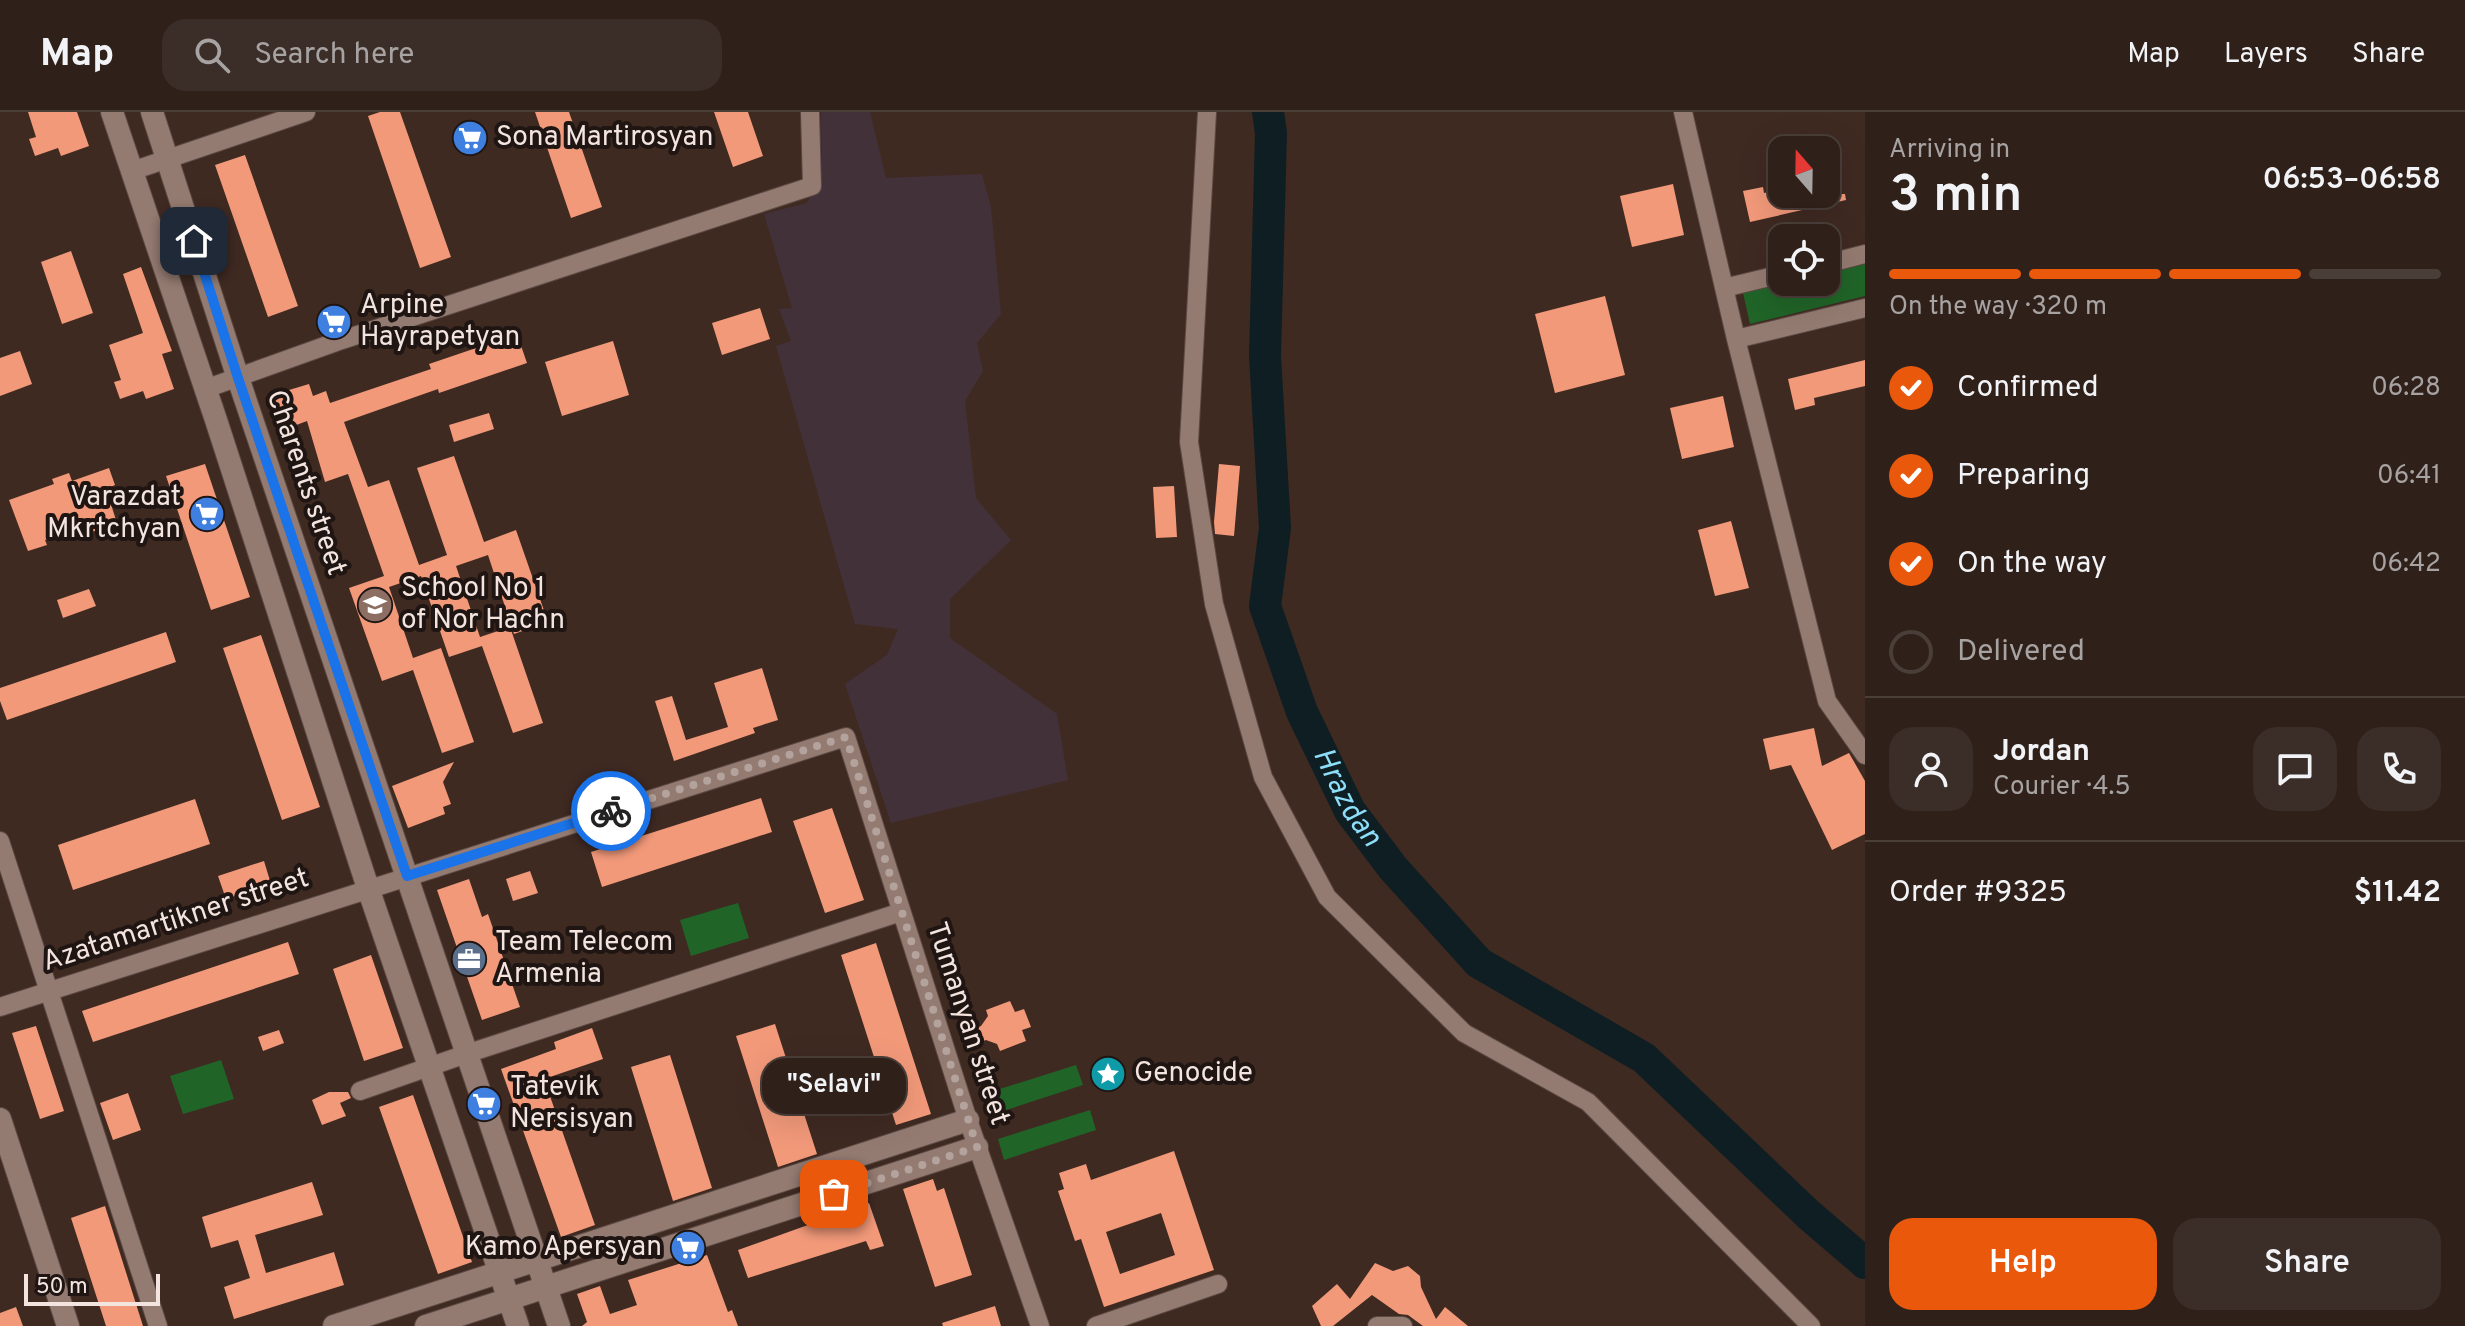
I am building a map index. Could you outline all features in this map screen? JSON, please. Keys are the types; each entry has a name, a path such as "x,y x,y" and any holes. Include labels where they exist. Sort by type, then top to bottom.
{"street":[{"path":"112,112 368,888 518,1326"},
{"name":"Charents street","path":"152,112 238,378 559,1326"},
{"path":"132,171 306,112"},
{"path":"205,389 336,342 812,186 810,112"},
{"path":"1207,112 1189,442 1214,604 1263,777 1327,897 1464,1033 1588,1102 1811,1326"},
{"path":"1683,112 1736,339 1827,701 1865,755"},
{"path":"1840,260 1865,254"},
{"path":"1724,288 1768,277"},
{"path":"1736,339 1865,308"},
{"name":"Azatamartikner street","path":"0,1007 846,737"},
{"name":"Tumanyan street","path":"846,737 968,1120 1040,1326"},
{"path":"0,841 158,1326"},
{"path":"360,1091 901,912"},
{"path":"0,1119 68,1326"},
{"path":"334,1326 968,1120"},
{"path":"426,1326 977,1147"},
{"path":"1096,1326 1218,1284"},
{"path":"1377,1326 1403,1326"}],"shaded area":[{"path":"821,112 870,112 886,178 982,174 991,207 1001,314 977,343 983,371 965,401 976,498 1011,540 950,599 950,638 1057,714 1068,780 891,823 845,684 887,655 898,629 855,624 776,346 791,341 779,309 792,308 764,214 807,203 822,171"}],"green space":[{"path":"1865,264 1865,296 1750,324 1743,293 1768,287 1768,296 1840,296 1840,270"},
{"path":"738,903 749,938 691,956 680,920"},
{"path":"221,1060 234,1099 183,1114 170,1076"},
{"path":"1076,1065 1083,1085 991,1115 984,1094"},
{"path":"1090,1110 1096,1130 1004,1160 998,1139"}],"building":[{"path":"28,112 77,112 89,146 61,156 58,148 35,156 29,139 36,137"},
{"path":"380,112 400,112 451,257 420,268 368,116"},
{"path":"535,112 569,112 602,207 571,218"},
{"path":"714,112 748,112 763,156 733,167"},
{"path":"245,155 298,306 268,317 215,165"},
{"path":"1673,184 1684,235 1632,247 1620,196"},
{"path":"1763,187 1764,193 1768,192 1768,208 1811,208 1750,222 1743,191"},
{"path":"71,251 93,313 62,324 41,262"},
{"path":"141,267 172,351 162,354 174,389 146,399 143,391 120,399 114,382 121,380 109,345 143,333 123,274"},
{"path":"1605,296 1625,375 1555,393 1535,314"},
{"path":"760,308 770,339 722,355 712,323"},
{"name":"School No 1 of Nor Hachn","path":"517,334 527,363 439,393 438,389 344,422 368,487 389,480 419,565 447,555 417,468 454,456 484,542 516,530 548,622 514,634 488,555 456,566 480,637 510,627 543,723 513,733 482,646 449,657 421,576 389,587 413,658 441,648 474,742 442,753 413,670 382,681 349,588 384,576 348,474 325,482 307,421 283,430 274,401 279,393 309,384 313,396 326,391 330,403 431,369 429,364"},
{"path":"613,341 629,395 562,416 545,362"},
{"path":"20,351 32,384 0,396 0,358"},
{"path":"1865,360 1865,386 1814,398 1815,405 1795,410 1788,379"},
{"path":"1723,396 1734,447 1682,459 1670,408"},
{"path":"489,413 494,429 454,442 449,425"},
{"path":"205,464 250,597 211,610 166,476"},
{"path":"1219,464 1240,466 1234,536 1215,534"},
{"path":"109,468 115,485 106,489 117,523 89,533 86,525 45,540 47,545 28,551 9,500 54,484 52,479 69,473 72,481"},
{"path":"1174,486 1177,537 1156,538 1153,487"},
{"path":"1731,521 1749,588 1715,596 1698,530"},
{"path":"89,589 96,606 63,618 57,600"},
{"path":"166,632 176,662 7,720 0,701 0,688"},
{"path":"261,635 320,807 282,820 223,648"},
{"path":"762,668 778,720 753,728 755,733 674,761 655,701 672,696 686,740 728,727 714,683"},
{"path":"1814,728 1822,766 1849,753 1865,781 1865,834 1832,850 1791,765 1770,770 1763,739"},
{"path":"454,762 443,782 451,804 443,807 445,814 408,828 392,786"},
{"path":"761,798 772,832 602,887 591,852"},
{"path":"195,799 210,844 73,890 58,845"},
{"path":"832,808 864,900 825,913 793,821"},
{"path":"264,861 271,884 226,899 218,876"},
{"path":"530,871 538,893 513,901 506,879"},
{"path":"469,879 482,917 488,914 520,1007 482,1020 437,890"},
{"path":"288,942 299,974 93,1042 82,1011"},
{"path":"876,943 931,1114 896,1125 841,955"},
{"path":"371,955 403,1048 364,1061 333,969"},
{"path":"1010,1001 1015,1012 1024,1009 1031,1027 1022,1030 1026,1041 1000,1051 997,1044 986,1040 976,1044 971,1030 981,1026 988,1016 986,1010"},
{"path":"775,1024 817,1154 778,1167 736,1036"},
{"path":"36,1026 64,1111 40,1119 12,1033"},
{"path":"592,1028 603,1059 544,1079 595,1225 561,1237 501,1069 556,1049 554,1042"},
{"path":"279,1030 284,1043 263,1051 258,1037"},
{"path":"670,1055 712,1188 673,1201 631,1067"},
{"path":"329,1092 348,1092 351,1098 340,1103 346,1116 322,1125 312,1100"},
{"path":"128,1093 141,1130 113,1140 100,1103"},
{"path":"413,1095 472,1262 438,1274 379,1107"},
{"path":"1174,1151 1214,1270 1104,1307 1081,1239 1075,1241 1058,1191 1064,1189 1059,1173 1086,1164 1091,1180","holes":["1161,1213 1175,1255 1120,1274 1106,1232"]},
{"path":"933,1179 937,1191 944,1188 972,1275 935,1287 903,1189"},
{"path":"312,1182 323,1215 255,1235 266,1273 334,1252 344,1285 234,1319 224,1287 250,1278 238,1240 211,1248 202,1217"},
{"path":"869,1203 884,1246 870,1250 866,1241 748,1278 738,1250"},
{"path":"105,1206 143,1326 106,1326 71,1218"},
{"path":"707,1255 728,1312 732,1310 738,1326 582,1326 587,1322 577,1294 600,1286 610,1314 637,1305 628,1280"},
{"path":"1375,1263 1393,1271 1408,1266 1420,1276 1421,1287 1436,1319 1445,1307 1468,1326 1423,1326 1372,1295 1333,1326 1321,1326 1312,1306 1337,1284 1350,1299"},
{"path":"995,1306 1001,1326 943,1326 942,1323"},
{"path":"16,1307 23,1326 0,1326 0,1313"}],"waterway":[{"name":"Hrazdan","path":"1268,112 1271,133 1265,356 1275,528 1265,606 1302,712 1350,811 1393,868 1479,963 1644,1058 1809,1215 1865,1263"}],"way so far":[{"path":"611,811 846,737 977,1147 834,1194"}],"place":[{"name":"Sona Martirosyan","path":"470,138"},
{"name":"Arpine Hayrapetyan","path":"334,322"},
{"name":"Varazdat Mkrtchyan","path":"207,514"},
{"name":"School No 1 of Nor Hachn","path":"375,605"},
{"name":"Team Telecom Armenia","path":"469,959"},
{"name":"Genocide","path":"1108,1074"},
{"name":"Tatevik Nersisyan","path":"484,1104"},
{"name":"\"Selavi\"","path":"834,1194"},
{"name":"Kamo Apersyan","path":"688,1248"}],"route":[{"path":"194,241 407,876 611,811"}]}
